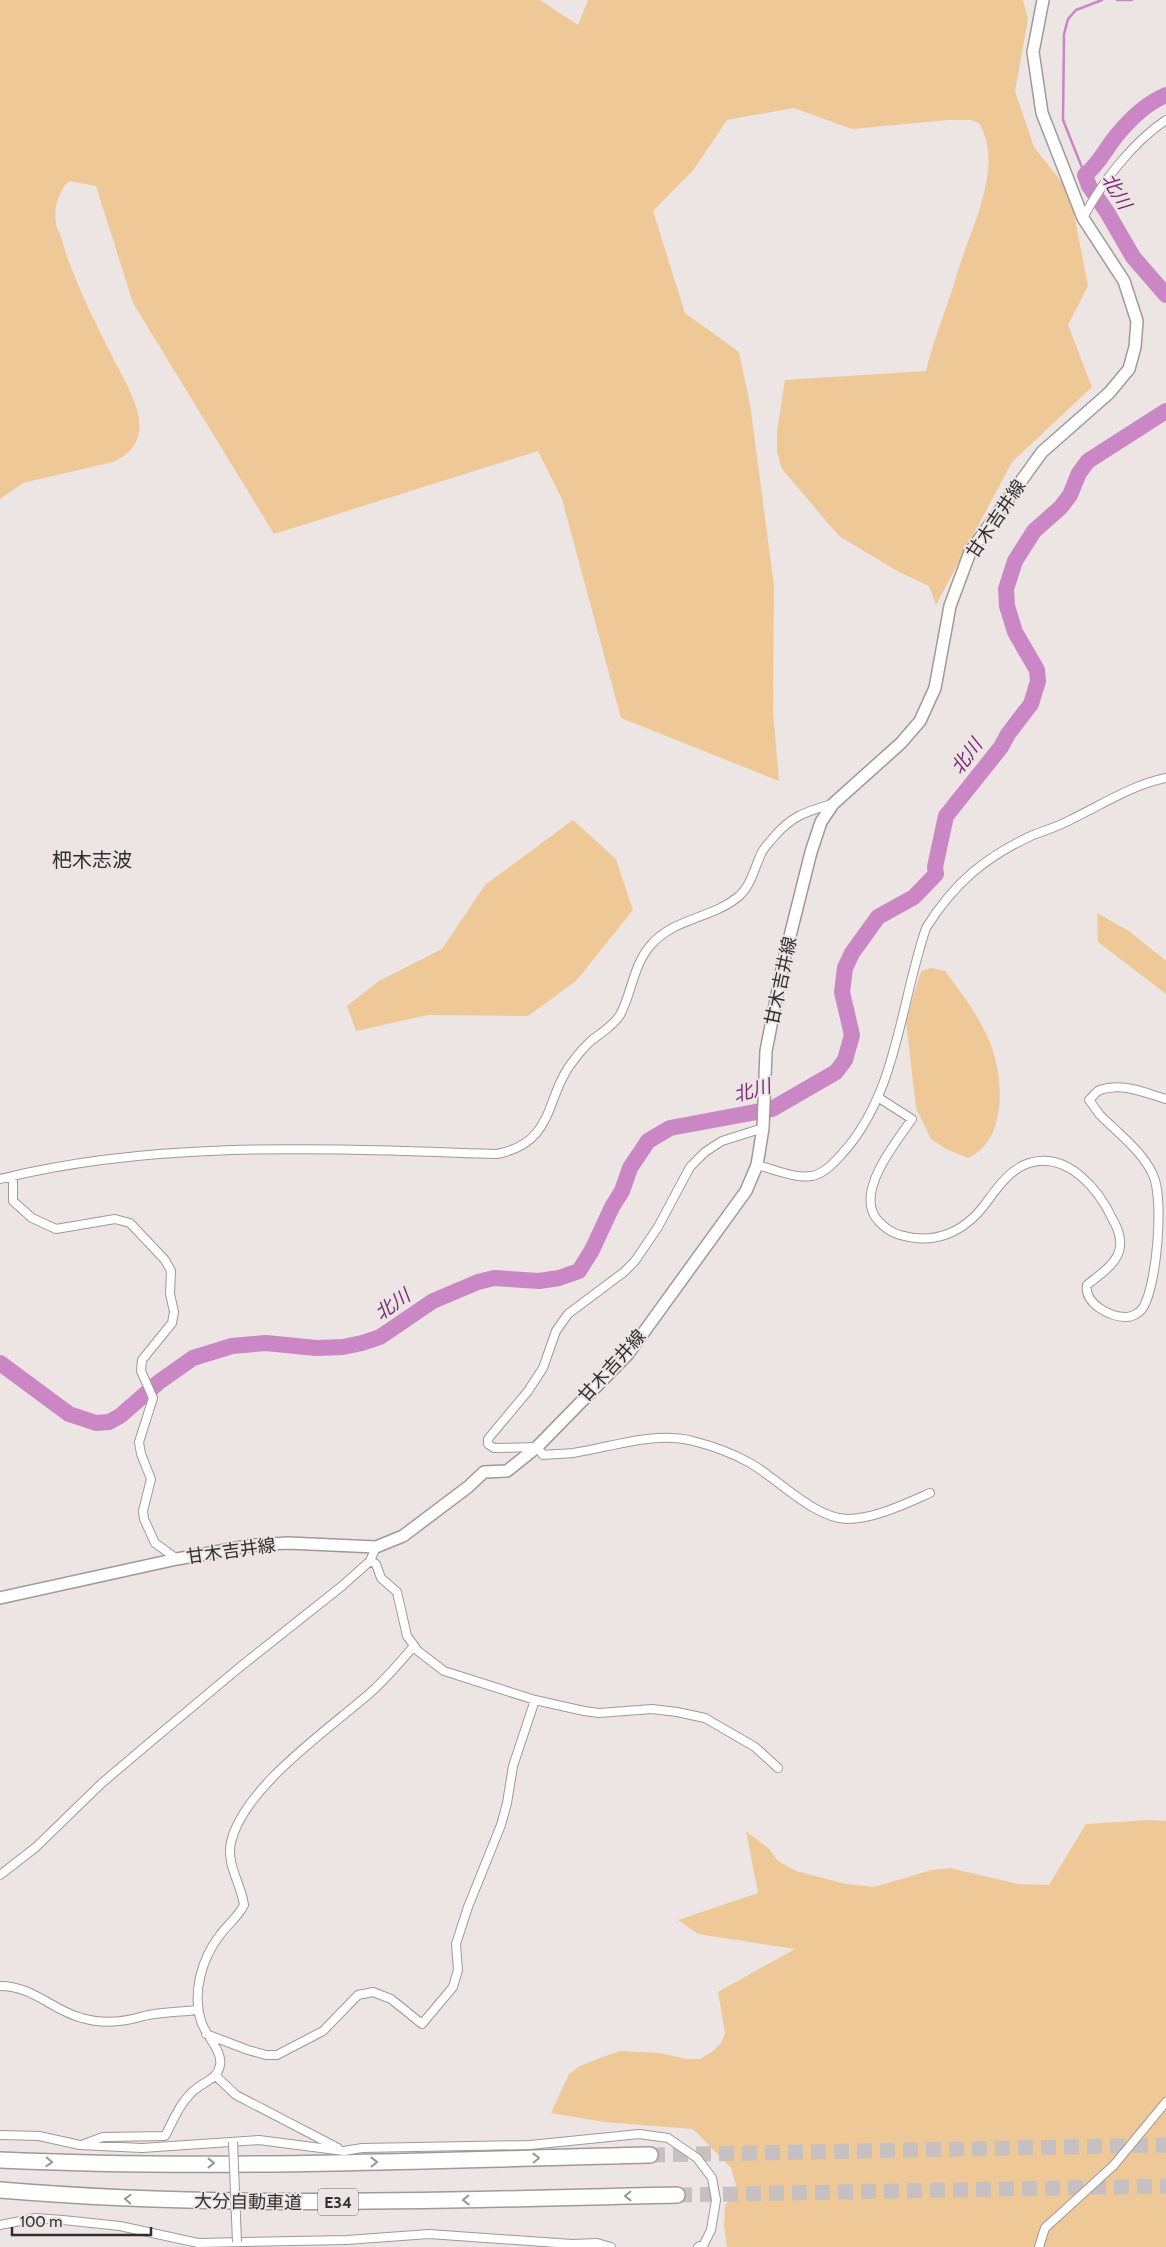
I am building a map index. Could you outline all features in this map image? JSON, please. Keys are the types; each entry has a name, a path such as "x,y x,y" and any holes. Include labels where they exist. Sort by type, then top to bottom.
{"highway":[{"name":"E34","path":"0,2160 76,2163 328,2163 650,2155"},
{"name":"大分自動車道","path":"0,2190 100,2197 251,2202 677,2196"}],"main road":[{"name":"甘木吉井線","path":"0,1598 177,1559 253,1545 288,1543 376,1547 403,1536 468,1487 484,1472 507,1471 537,1447 628,1354 746,1192 757,1165 763,1128 766,1051 782,964 811,852 821,822 833,804 901,743 920,721 935,688 950,606 970,552 1042,452 1110,393 1129,369 1135,347 1137,321 1124,281 1083,218 1042,113 1033,52 1043,0"}],"street":[{"path":"1083,218 1125,158 1155,128 1166,120"},
{"path":"757,1165 801,1176 814,1176 823,1171 852,1143 879,1098 926,928 939,907 960,882 988,858 1032,836 1070,821 1133,787 1166,778"},
{"path":"0,1179 49,1168 136,1157 213,1152 271,1150 497,1154 510,1152 527,1142 539,1131 547,1119 565,1072 590,1042 620,1015 638,963 649,947 662,933 680,923 720,908 738,896 750,883 761,852 785,823 801,814 833,804"},
{"path":"879,1098 912,1119 883,1162 877,1177 870,1200 872,1212 878,1221 893,1233 914,1239 923,1240 942,1237 954,1232 974,1217 1011,1173 1030,1163 1048,1161 1069,1168 1084,1178 1102,1200 1117,1229 1120,1245 1116,1258 1103,1272 1086,1285 1086,1291 1090,1301 1102,1310 1126,1317 1136,1314 1144,1307 1150,1286 1160,1211 1158,1190 1147,1165 1088,1100 1098,1090 1114,1087 1129,1088 1166,1100"},
{"path":"763,1128 722,1141 704,1152 690,1167 658,1227 635,1261 624,1272 568,1314 556,1331 543,1368 528,1391 488,1439 488,1444 494,1448 537,1447 543,1455 573,1453 654,1439 692,1440 725,1450 750,1463 826,1514 845,1519 885,1511 930,1493"},
{"path":"13,1176 13,1201 40,1223 56,1229 115,1219 130,1222 153,1245 165,1260 170,1271 170,1294 174,1312 172,1323 142,1360 141,1371 153,1398 139,1442 141,1454 151,1479 143,1511 144,1519 156,1543 177,1559"},
{"path":"0,1875 36,1847 102,1783 370,1561 376,1547"},
{"path":"370,1561 376,1564 381,1578 397,1592 407,1636 418,1652 444,1671 535,1700 599,1713 652,1709 705,1718 755,1747 778,1768"},
{"path":"80,2146 103,2137 165,2136 178,2109 195,2090 216,2076 220,2065 220,2056 206,2034 198,2010 197,1988 210,1950 244,1905 232,1868 230,1854 231,1843 239,1817 278,1772 371,1692 414,1646"},
{"path":"206,2034 248,2050 266,2055 277,2055 323,2031 358,1995 373,1992 390,1999 422,2024 453,1987 458,1970 456,1944 468,1907 501,1825 508,1803 512,1766 535,1700"},
{"path":"0,1986 9,1986 34,1994 79,2018 94,2021 124,2020 198,2010"},
{"path":"216,2076 236,2095 344,2151"},
{"path":"1039,2247 1045,2228 1114,2165 1166,2102"},
{"path":"0,2135 39,2136 80,2146 142,2148 259,2140 344,2151 362,2148 530,2145 639,2134 668,2138 697,2158 712,2178 716,2200 711,2230 704,2244 698,2247"},
{"path":"233,2142 237,2242"},
{"path":"0,2224 35,2218 63,2220 120,2226 198,2243 347,2240 429,2234 572,2244 597,2243 611,2247"}],"shaded area":[{"path":"0,0 540,0 578,25 588,0 1023,0 1028,19 1015,91 1034,147 1070,193 1088,286 1068,325 1092,387 1012,462 936,605 929,586 899,572 839,536 782,469 777,452 777,432 785,380 926,371 979,209 988,173 986,139 979,123 971,120 948,120 852,129 794,108 727,120 694,169 653,211 685,313 739,352 750,404 774,586 773,711 779,781 621,718 562,499 538,451 274,534 133,303 96,186 69,181 62,190 58,200 55,212 56,224 71,268 85,300 136,406 140,424 138,437 130,450 113,462 23,483 0,499"},
{"path":"573,820 616,859 633,910 576,981 528,1016 428,1015 356,1031 347,1006 379,981 442,949 485,885"},
{"path":"1097,913 1129,931 1166,961 1166,994 1098,942"},
{"path":"931,968 945,971 968,1003 988,1038 997,1069 1000,1087 997,1121 991,1137 981,1149 968,1158 946,1149 931,1139 916,1108 906,1021 921,971"},
{"path":"1149,1820 1166,1821 1166,2247 727,2247 724,2225 725,2205 738,2192 731,2168 693,2129 604,2122 551,2113 569,2074 580,2066 600,2058 620,2051 660,2053 686,2059 700,2059 712,2052 721,2043 725,2033 718,1992 795,1949 698,1934 678,1920 758,1893 746,1831 769,1849 778,1861 796,1871 846,1884 874,1887 932,1870 950,1868 1018,1884 1049,1885 1086,1824"}],"waterway":[{"path":"1085,175 1063,120 1064,34 1068,19 1076,10 1102,0"},
{"path":"1117,0 1132,0"},
{"name":"北川","path":"1166,95 1152,102 1133,117 1085,175 1089,186 1107,212 1133,257 1166,295"},
{"name":"北川","path":"0,1363 69,1414 96,1423 109,1422 120,1416 159,1382 193,1358 232,1346 266,1343 316,1348 343,1347 362,1343 380,1337 433,1301 478,1282 494,1278 539,1281 559,1278 579,1271 592,1250 612,1207 622,1191 630,1168 648,1141 670,1128 772,1109 836,1072 845,1060 852,1035 842,992 845,968 852,953 878,917 914,897 936,874 935,867 946,816 1001,747 1008,734 1031,704 1038,681 1037,670 1015,632 1007,606 1006,589 1015,561 1034,531 1061,507 1070,495 1079,473 1088,461 1166,411"}],"tunnel":[{"path":"650,2155 1166,2145"},
{"path":"677,2195 1166,2186"}],"district":[{"name":"杷木志波","path":"92,860"}]}
